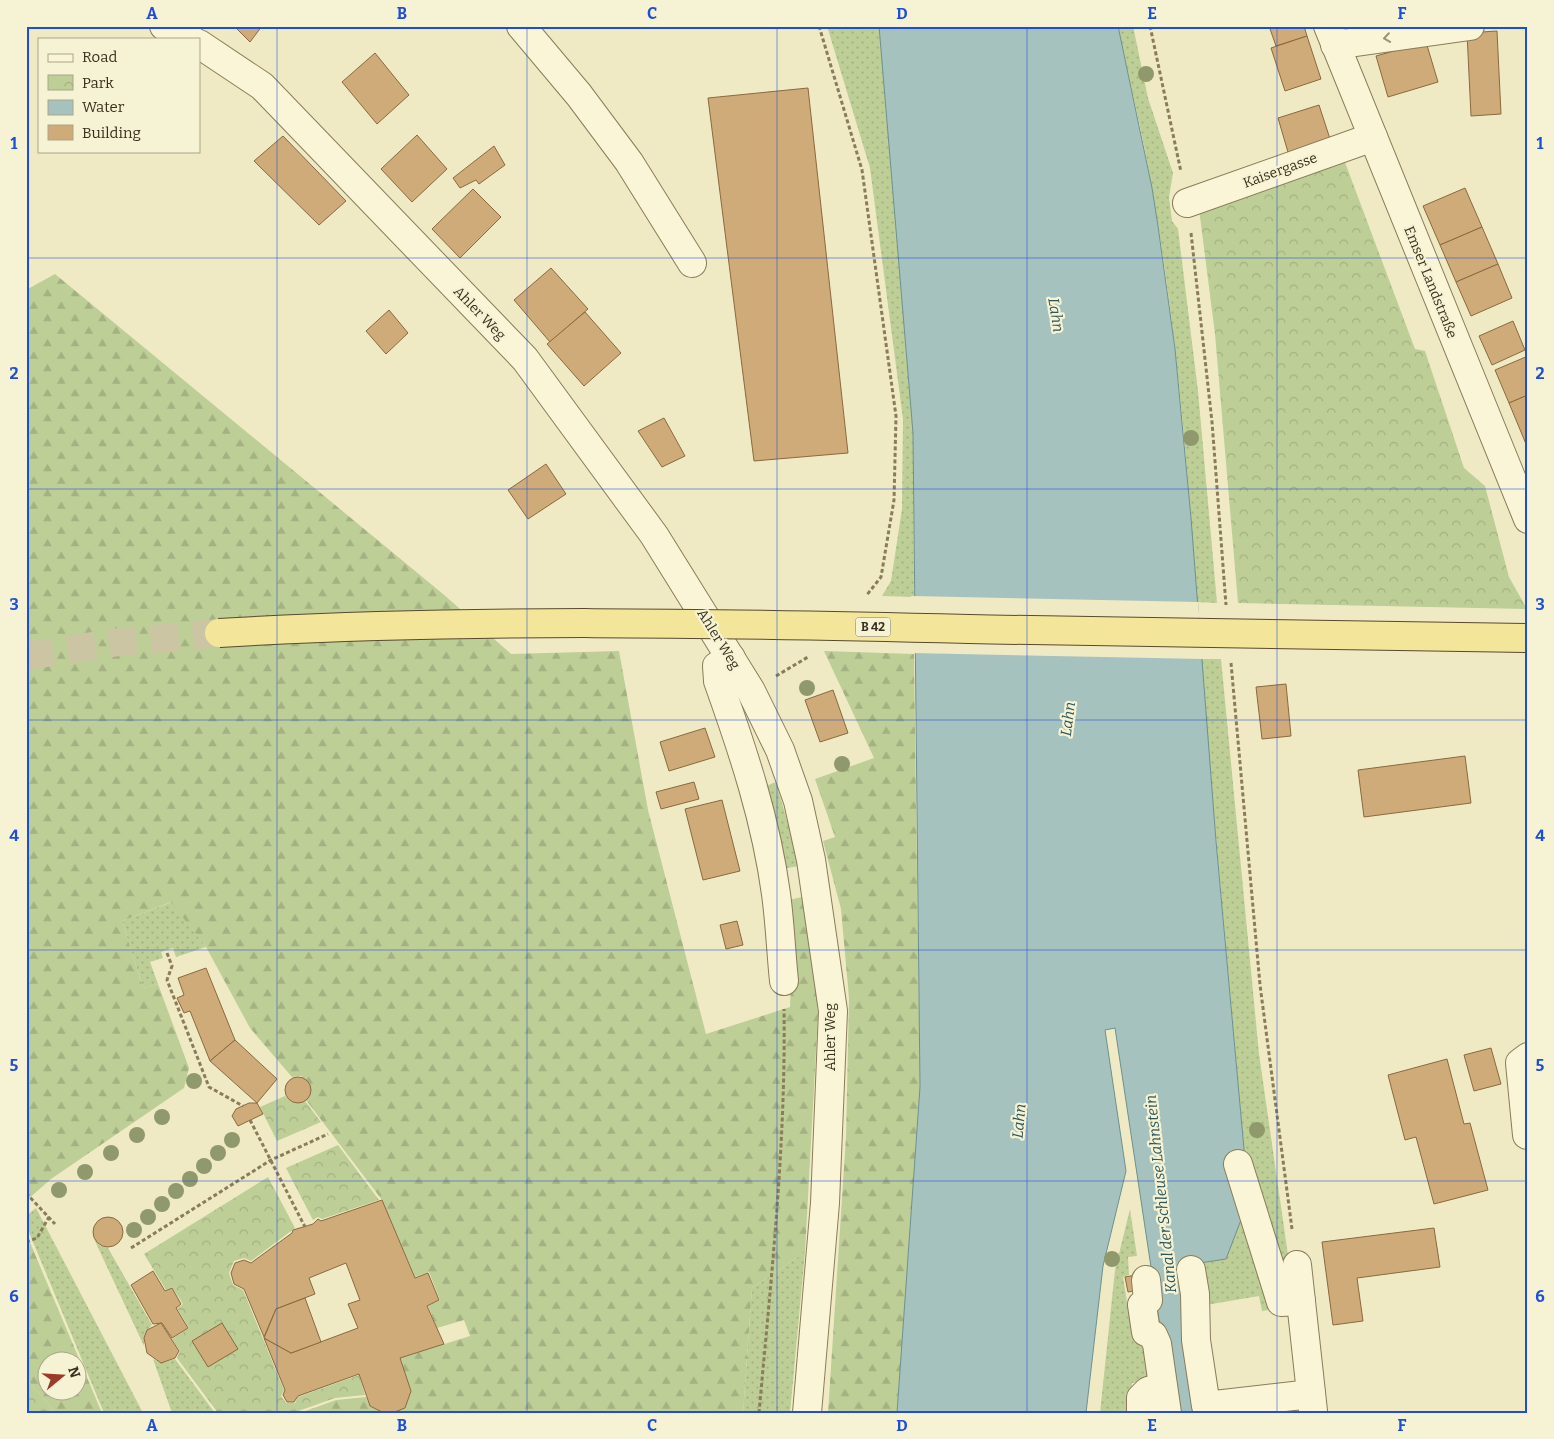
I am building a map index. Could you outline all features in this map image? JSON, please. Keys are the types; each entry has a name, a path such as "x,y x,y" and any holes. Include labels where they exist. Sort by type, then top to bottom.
{"main road":[{"name":"B 42","path":"219,633 413,624 647,622 1163,633 1528,638"}],"street":[{"path":"164,26 189,38"},
{"path":"521,26 579,95 629,162 692,263"},
{"path":"1332,36 1470,26"},
{"name":"Emser Landstraße","path":"1332,36 1528,519"},
{"name":"Ahler Weg","path":"200,45 262,86 525,360 654,535 751,691 780,750 798,801 813,879 832,1011 825,1203 807,1413"},
{"name":"Kaisergasse","path":"1187,203 1373,137"},
{"path":"731,658 717,666 718,681 748,765 775,887 784,981"},
{"path":"748,765 780,750"},
{"path":"775,887 813,879"},
{"path":"1527,1135 1520,1063 1528,1057"},
{"path":"1238,1164 1281,1302 1301,1301"},
{"path":"1191,1270 1195,1294 1196,1340 1207,1410 1312,1403 1297,1265"},
{"path":"1146,1280 1149,1291 1148,1300 1142,1306 1143,1314 1146,1332 1153,1335 1157,1344 1165,1400"},
{"path":"1141,1413 1141,1398 1148,1391 1165,1400"}],"path":[{"path":"819,26 862,170 896,416 894,500 881,577"},
{"path":"1150,26 1187,203 1212,422 1227,611"},
{"path":"1231,658 1260,985 1297,1265"},
{"path":"167,953 172,966 167,980 209,1087 243,1106"},
{"path":"759,1413 780,1161 784,1071 784,981"},
{"path":"250,1120 306,1227"},
{"path":"132,1248 271,1160 328,1134"},
{"path":"26,1193 55,1224"},
{"path":"26,1242 37,1238 48,1217"}],"green space":[{"path":"827,26 879,26 881,34 913,433 914,597 882,596 891,581 902,509 903,419 870,168"},
{"path":"1118,26 1133,26 1148,98 1173,173 1169,197 1172,221 1178,229 1198,391 1217,603 1196,602 1185,447 1168,292 1148,168"},
{"path":"1343,157 1415,349 1425,351 1464,468 1485,486 1509,577 1527,609 1238,603 1215,334 1199,209"},
{"path":"55,274 443,594 511,654 619,651 648,810 706,1034 790,1007 791,979 780,902 802,897 814,959 818,1014 805,1252 752,1288 743,1413 392,1413 405,1408 411,1391 400,1358 470,1336 464,1320 437,1328 428,1306 440,1300 429,1272 415,1277 382,1200 306,1100 310,1096 310,1084 301,1076 292,1077 250,1028 206,947 171,902 122,921 143,988 158,984 189,1068 184,1088 51,1179 26,1201 26,290"},
{"path":"824,651 914,654 920,1087 897,1413 828,1413 846,1137 849,998 841,909 823,841 835,837 815,779 874,758"},
{"path":"1200,659 1221,659 1259,1054 1289,1262 1276,1257 1245,1160"},
{"path":"776,782 800,866 780,869 766,786"},
{"path":"172,902 206,947 176,957 173,948 161,952 163,958 150,962 158,984 143,988 122,921"},
{"path":"285,1096 294,1103 305,1101 321,1122 277,1141 260,1107"},
{"path":"338,1145 379,1200 322,1219 318,1217 313,1220 286,1168"},
{"path":"268,1177 295,1228 251,1261 244,1258 234,1261 229,1273 233,1285 243,1290 284,1390 281,1396 286,1403 295,1403 298,1397 359,1375 365,1395 335,1398 293,1413 218,1413 177,1358 180,1351 172,1339 189,1328 177,1308 183,1304 172,1287 166,1290 144,1254"},
{"path":"36,1208 143,1413 104,1413 88,1374 88,1352 79,1352 26,1225 26,1216"},
{"path":"1130,1209 1137,1256 1128,1257 1129,1275 1123,1277 1127,1302 1135,1301 1151,1348 1154,1379 1132,1383 1130,1413 1100,1413 1115,1270"},
{"path":"1241,1220 1276,1309 1262,1311 1259,1296 1206,1305 1200,1263"},
{"path":"26,1233 76,1352 38,1352 38,1392 26,1378"},
{"path":"94,1239 99,1245 108,1248 152,1325 145,1334 144,1346"},
{"path":"805,1252 790,1413 743,1413 752,1288"},
{"path":"153,1359 161,1363 175,1359 215,1413 172,1413"},
{"path":"26,1378 38,1392 38,1402 47,1402 56,1413 26,1413"},
{"path":"88,1380 102,1413 56,1413 47,1402 88,1402"},
{"path":"366,1397 370,1406 384,1413 300,1413 336,1400"}],"water":[{"path":"879,26 1118,26 1152,188 1175,349 1245,1160 1241,1220 1226,1259 1200,1263 1202,1413 1173,1413 1115,1028 1105,1030 1126,1171 1103,1266 1086,1413 897,1413 920,1087 913,433"}],"pier":[{"path":"911,596 1198,602 1203,659 911,653"}],"building":[{"path":"234,26 262,26 250,42"},
{"path":"1269,26 1304,26 1307,36 1276,46"},
{"path":"1497,31 1501,114 1471,116 1467,33"},
{"path":"1307,36 1321,79 1285,91 1271,48"},
{"path":"1426,42 1438,82 1388,97 1376,56"},
{"path":"375,53 409,95 377,124 342,82"},
{"path":"808,88 848,453 754,461 708,98"},
{"path":"1319,105 1332,145 1290,159 1278,118"},
{"path":"417,135 447,169 412,202 381,169"},
{"path":"283,136 346,201 319,225 254,161"},
{"path":"494,146 505,165 479,184 476,180 460,188 453,178"},
{"path":"1465,188 1482,227 1440,245 1423,206"},
{"path":"473,189 501,217 460,258 432,229"},
{"path":"1482,227 1498,264 1456,282 1440,245"},
{"path":"1498,264 1512,298 1471,316 1456,282"},
{"path":"551,268 588,309 550,342 514,300"},
{"path":"389,310 408,333 386,354 366,331"},
{"path":"585,312 621,353 584,386 547,344"},
{"path":"1513,321 1525,350 1492,365 1479,336"},
{"path":"1528,356 1528,395 1509,403 1495,370"},
{"path":"1528,395 1528,443 1526,444 1509,403"},
{"path":"664,418 685,456 662,467 638,431"},
{"path":"546,464 566,494 528,519 508,490"},
{"path":"1286,684 1291,736 1262,739 1256,687"},
{"path":"833,690 848,733 820,742 805,700"},
{"path":"705,728 715,757 669,771 660,742"},
{"path":"1465,756 1471,803 1364,817 1358,770"},
{"path":"694,782 699,799 661,809 656,792"},
{"path":"722,800 740,871 703,880 685,809"},
{"path":"737,921 743,945 726,949 720,925"},
{"path":"206,968 235,1040 210,1061 190,1011 184,1013 177,998 184,995 178,978"},
{"path":"235,1040 277,1079 257,1103 210,1061"},
{"path":"1491,1048 1501,1084 1474,1091 1464,1055"},
{"path":"1447,1059 1464,1124 1470,1123 1488,1190 1434,1204 1416,1137 1405,1140 1388,1075"},
{"path":"298,1077 307,1081 311,1090 307,1099 298,1103 289,1099 285,1090 289,1081"},
{"path":"249,1103 257,1103 263,1114 238,1126 232,1116 236,1109"},
{"path":"382,1200 415,1278 428,1273 439,1300 427,1306 444,1344 400,1358 411,1391 405,1408 392,1413 384,1413 370,1406 359,1374 298,1396 294,1402 287,1402 283,1395 285,1390 264,1338 291,1353 358,1328 348,1304 360,1300 346,1263 309,1278 315,1294 276,1309 264,1337 244,1289 234,1284 231,1273 235,1263 244,1260 251,1263 292,1233 293,1230 313,1224 318,1219 321,1221"},
{"path":"108,1217 119,1221 123,1232 119,1243 108,1247 97,1243 93,1232 97,1221"},
{"path":"1434,1228 1440,1267 1357,1278 1363,1321 1333,1325 1322,1242"},
{"path":"153,1271 165,1291 172,1288 181,1304 176,1308 188,1328 172,1338 162,1323 153,1324 131,1285"},
{"path":"1136,1275 1139,1290 1128,1292 1125,1277"},
{"path":"305,1298 321,1342 291,1353 264,1338 276,1309"},
{"path":"161,1323 179,1351 175,1358 161,1363 147,1353 144,1338 147,1330"},
{"path":"222,1323 238,1349 208,1367 192,1341"}],"tunnel":[{"path":"26,656 119,642 219,633"}],"water label":[{"name":"Lahn","path":"1056,315"},
{"name":"Lahn","path":"1068,719"},
{"name":"Lahn","path":"1019,1121"},
{"name":"Kanal der Schleuse Lahnstein","path":"1161,1194"}]}
